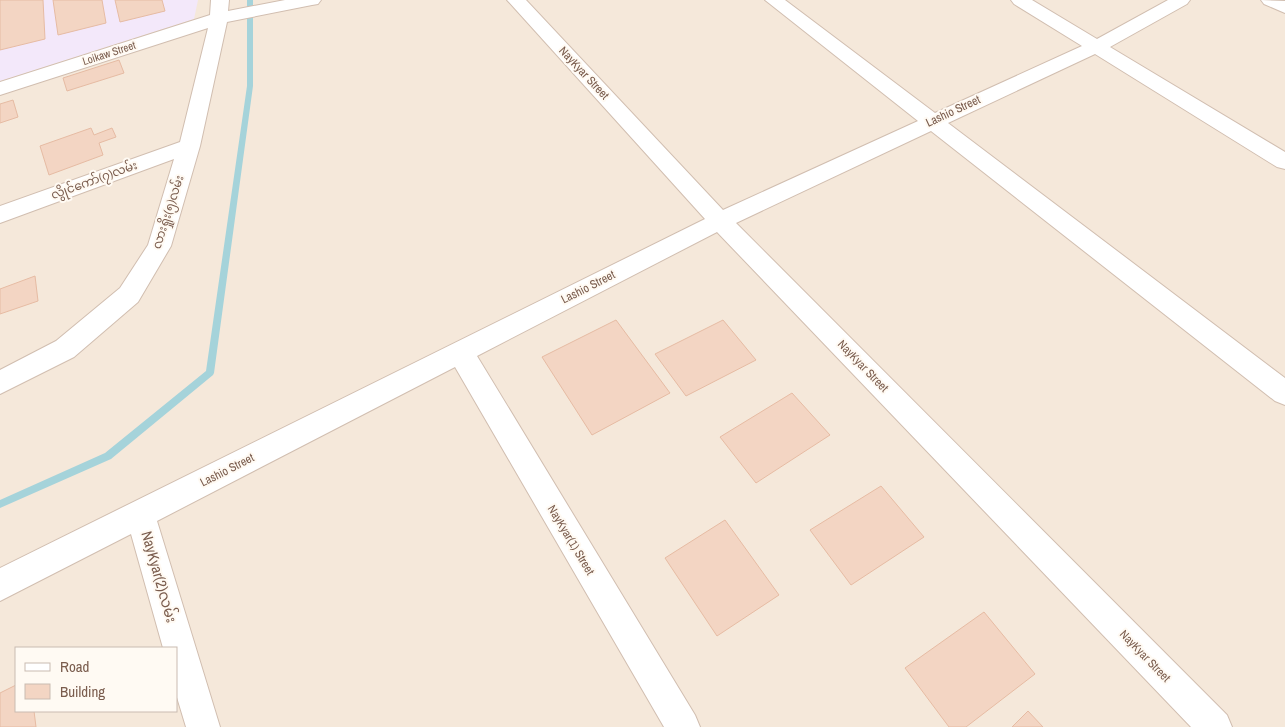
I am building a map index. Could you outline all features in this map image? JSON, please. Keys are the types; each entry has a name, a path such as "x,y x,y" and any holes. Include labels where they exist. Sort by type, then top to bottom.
{"street":[{"name":"Loikaw Street","path":"0,89 225,11 262,11 312,0"},
{"name":"NayKyar Street","path":"516,0 720,221 1215,727"},
{"path":"774,0 933,120 1285,393"},
{"path":"1020,0 1285,162"},
{"name":"Lashio Street","path":"0,585 720,221 933,120 1095,47 1181,0"},
{"path":"1270,0 1285,8"},
{"name":"လားရှိုး(၅)လမ်း","path":"0,383 65,349 129,295 159,246 189,146 225,11"},
{"name":"လွိုင်ကော်(၇)လမ်း","path":"0,215 189,146"},
{"name":"NayKyar(1) Street","path":"460,352 683,727"},
{"name":"NayKyar(2)လမ်း","path":"140,514 203,727"}],"shaded area":[{"path":"0,0 1285,0 1285,727 0,727"},
{"path":"0,0 198,0 194,19 0,81"}],"building":[{"path":"0,0 43,0 45,39 0,50"},
{"path":"53,0 102,0 106,23 58,35"},
{"path":"115,0 162,0 165,11 120,22"},
{"path":"119,60 124,73 67,91 63,78"},
{"path":"13,100 18,117 0,123 0,104"},
{"path":"91,128 94,135 112,128 116,137 99,143 103,155 49,175 40,146"},
{"path":"35,276 38,301 0,314 0,289"},
{"path":"616,320 670,393 592,435 542,357"},
{"path":"723,320 756,360 686,396 655,354"},
{"path":"792,393 830,435 756,483 720,437"},
{"path":"881,486 924,537 851,585 810,530"},
{"path":"725,520 779,595 717,636 665,558"},
{"path":"984,612 1035,674 966,727 949,727 905,668"},
{"path":"15,686 15,712 34,712 36,727 0,727 0,693"},
{"path":"1028,711 1043,727 1012,727"}],"waterway":[{"path":"0,504 108,456 210,373 250,86 250,0"}]}
